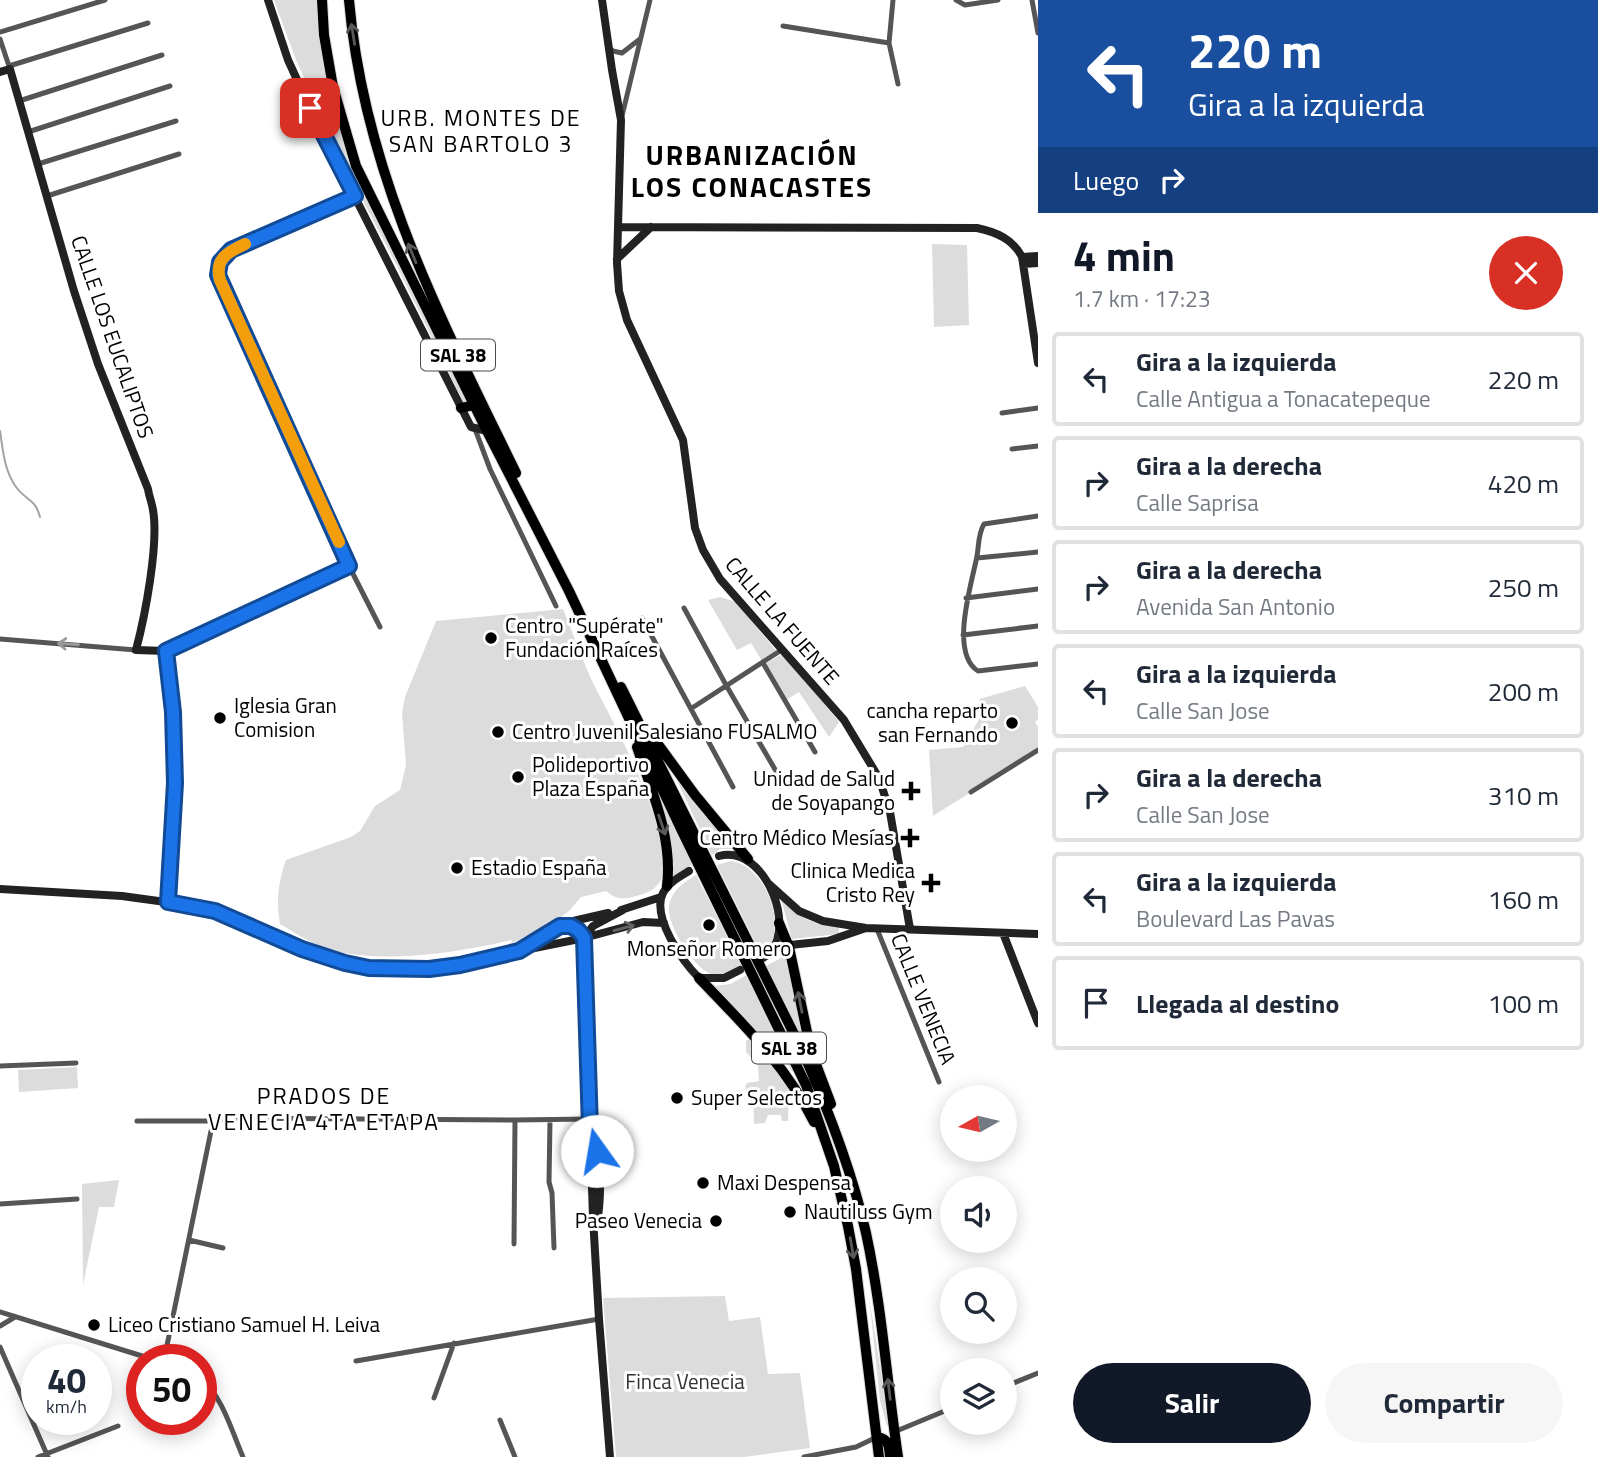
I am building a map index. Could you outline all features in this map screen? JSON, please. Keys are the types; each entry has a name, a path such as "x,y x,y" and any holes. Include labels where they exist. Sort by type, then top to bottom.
{"highway":[{"name":"SAL 38","path":"322,0 332,87 355,163 532,518 799,1068 834,1166 856,1269 880,1457"},
{"name":"SAL 38","path":"349,0 369,121 396,212 440,317 802,1051 832,1121 866,1232 898,1457"},
{"path":"461,408 474,405"},
{"path":"605,669 637,748 667,839 670,867 667,886"},
{"path":"622,690 674,767 748,859"},
{"path":"779,923 789,946 811,1051 848,1151 863,1208 866,1232"},
{"path":"699,978 760,1041 787,1075 811,1115 834,1166"},
{"path":"868,1367 871,1370 880,1427 888,1435 894,1432"},
{"path":"877,1437 888,1443 890,1457"}],"street":[{"path":"0,32 105,0"},
{"path":"268,0 288,60 330,150 461,408 471,427 487,431"},
{"name":"CALLE LA FUENTE","path":"602,0 621,120 617,211 619,291 627,320 683,440 695,528 703,550 720,579 844,720 880,782 890,812 911,929"},
{"path":"621,120 650,0"},
{"path":"893,0 889,43 898,84"},
{"path":"956,0 965,5 998,0"},
{"path":"1032,0 1038,33"},
{"path":"0,72 148,23"},
{"path":"783,26 889,43"},
{"path":"608,47 622,53 641,38"},
{"name":"CALLE LOS EUCALIPTOS","path":"0,39 98,364 148,489 153,511 155,534 136,650"},
{"path":"19,101 162,55"},
{"path":"28,132 170,86"},
{"path":"38,164 176,121"},
{"path":"47,196 179,153"},
{"path":"355,196 231,250 220,262 218,275 349,566 380,627"},
{"path":"617,211 637,227"},
{"path":"618,227 977,228 993,231 1013,244 1023,261 1038,363"},
{"path":"617,259 650,227"},
{"path":"1023,261 1038,256"},
{"path":"1023,261 1038,263"},
{"path":"1002,413 1038,408"},
{"path":"475,429 556,607"},
{"path":"1013,449 1038,446"},
{"path":"1038,516 984,524 967,598 963,635 974,669 978,671 1038,664"},
{"path":"977,558 1038,552"},
{"path":"0,639 166,651 349,566"},
{"path":"967,598 1038,589"},
{"path":"684,608 780,778"},
{"path":"642,618 733,787"},
{"path":"963,635 1038,626"},
{"path":"692,708 783,649"},
{"path":"166,651 175,754 168,902"},
{"path":"763,663 815,752"},
{"path":"971,792 1038,750"},
{"path":"719,856 730,853 748,859 769,884 807,917 877,929 1038,934"},
{"path":"689,871 667,886 661,897 664,923 685,962 699,978 719,978 740,970"},
{"path":"769,884 779,923 779,939 766,957 789,946 828,941 866,928"},
{"path":"0,889 122,896 215,911 302,949 369,968 439,968 584,938 643,922 664,923"},
{"path":"519,951 560,926 661,897"},
{"path":"610,1457 594,1232 584,938 588,929 623,910"},
{"path":"560,926 571,926 584,938"},
{"name":"CALLE VENECIA","path":"877,929 939,1082"},
{"path":"1003,933 1038,1023"},
{"path":"0,1066 76,1063"},
{"path":"137,1121 216,1121 227,1118 590,1119"},
{"path":"514,1244 515,1120"},
{"path":"550,1120 549,1182 552,1193 554,1248"},
{"path":"167,1344 211,1131 216,1121"},
{"path":"590,1128 597,1139 600,1203 594,1232"},
{"path":"591,1163 595,1175 596,1199 600,1203"},
{"path":"0,1204 77,1199"},
{"path":"189,1240 223,1248"},
{"path":"0,1312 126,1351"},
{"path":"0,1326 15,1317"},
{"path":"356,1360 599,1319"},
{"path":"434,1398 454,1343"},
{"path":"0,1347 47,1456"},
{"path":"1017,1382 1038,1373"},
{"path":"217,1399 243,1457"},
{"path":"894,1432 940,1414"},
{"path":"500,1420 513,1456"},
{"path":"38,1457 47,1456 118,1426"},
{"path":"804,1457 856,1447 877,1437"}],"green space":[{"path":"274,0 322,0 348,142 474,405 466,408 340,157 296,60"},
{"path":"932,244 967,245 969,325 934,327"},
{"path":"720,597 736,602 777,652 762,661 751,643 737,650 708,600"},
{"name":"Polideportivo Plaza España","path":"563,609 591,679 629,753 651,807 663,855 663,874 657,885 644,894 626,898 618,898 606,891 581,897 561,917 513,943 511,940 411,956 358,955 334,951 309,941 280,924 278,892 286,860 351,837 360,831 375,806 400,790 406,765 402,713 405,697 436,621"},
{"path":"780,655 787,659 839,722 829,737 799,692 785,701 764,665"},
{"path":"1025,686 1038,707 1038,719 1035,722 1038,727 1038,750 933,816 929,750 963,747 984,711 979,699"},
{"path":"669,764 693,801 735,849 720,849 712,855"},
{"path":"647,767 694,863 673,877 670,835"},
{"path":"731,861 744,865 755,874 771,901 774,931 770,945 762,956 717,865"},
{"path":"696,875 742,966 723,974 708,973 692,958 678,936 670,915 670,901 675,892"},
{"path":"781,899 807,919 839,927 839,934 792,939"},
{"path":"788,954 806,1052 766,966"},
{"path":"747,975 803,1085 776,1050 715,988"},
{"path":"751,1038 789,1083 788,1121 782,1121 781,1115 768,1115 765,1123 754,1124 753,1095 747,1094 745,1086 747,1083 759,1081 758,1065 746,1052 746,1041"},
{"path":"77,1067 78,1088 19,1092 18,1070"},
{"path":"119,1180 114,1207 99,1207 83,1285 82,1184"},
{"name":"Finca Venecia","path":"725,1296 729,1321 760,1317 768,1374 800,1373 810,1448 744,1457 616,1457 603,1298"},
{"path":"869,1296 889,1424 887,1426 880,1401"}],"waterway":[{"path":"0,431 9,474 20,492 36,506 40,517"}],"slow traffic":[{"path":"245,244 224,256 218,275 339,542"}],"place":[{"name":"Centro \"Supérate\" Fundación Raíces","path":"491,638"},
{"name":"Iglesia Gran Comision","path":"220,718"},
{"name":"cancha reparto san Fernando","path":"1012,723"},
{"name":"Centro Juvenil Salesiano FUSALMO","path":"498,732"},
{"name":"Polideportivo Plaza España","path":"518,777"},
{"name":"Unidad de Salud de Soyapango","path":"911,791"},
{"name":"Centro Médico Mesías","path":"910,838"},
{"name":"Estadio España","path":"457,868"},
{"name":"Clinica Medica Cristo Rey","path":"931,883"},
{"name":"Monseñor Romero","path":"709,925"},
{"name":"Super Selectos","path":"677,1098"},
{"name":"Maxi Despensa","path":"703,1183"},
{"name":"Nautiluss Gym","path":"790,1212"},
{"name":"Paseo Venecia","path":"716,1221"},
{"name":"Liceo Cristiano Samuel H. Leiva","path":"94,1325"}],"district":[{"name":"URB. MONTES DE SAN BARTOLO 3","path":"481,131"},
{"name":"URBANIZACIÓN LOS CONACASTES","path":"752,171"},
{"name":"PRADOS DE VENECIA 4TA ETAPA","path":"324,1109"}],"route":[{"path":"310,108 355,196 231,250 220,262 218,275 349,566 166,651 175,754 168,902 202,907 230,916 276,939 345,963 385,969 429,969 460,965 519,951 560,926 571,926 584,938 590,1128 597,1139 597,1151"}]}
